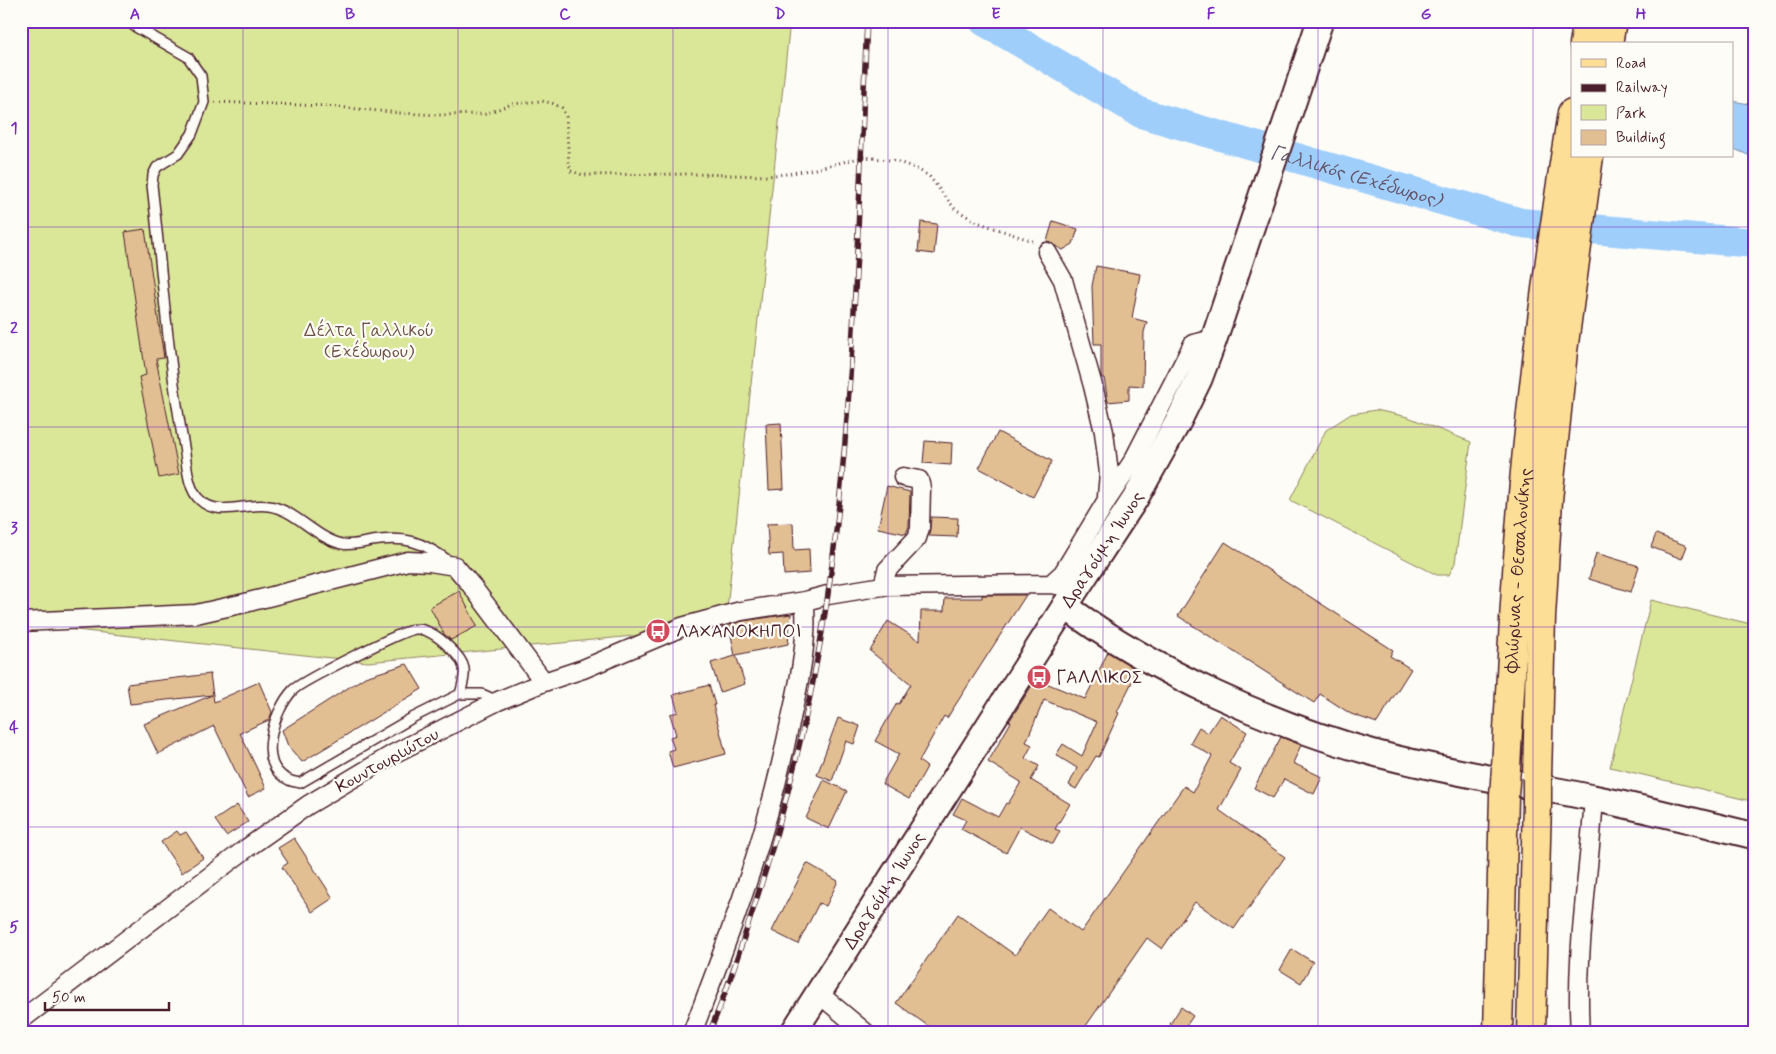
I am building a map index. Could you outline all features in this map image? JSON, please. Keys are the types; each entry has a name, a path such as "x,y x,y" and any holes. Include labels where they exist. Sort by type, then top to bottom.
{"main road":[{"name":"Δραγούμη Ίωνος","path":"793,1033 1071,597 1121,522 1153,469 1179,420 1199,379 1214,340 1320,21"},
{"path":"1584,42 1588,21"},
{"path":"1608,42 1612,21"},
{"name":"Φλώρινας - Θεσσαλονίκης","path":"1531,1033 1542,598 1548,500 1541,437 1550,260 1571,120"},
{"name":"Φλώρινας - Θεσσαλονίκης","path":"1498,1033 1504,796 1519,547 1573,275 1589,158"},
{"path":"1071,597 1098,629 1136,652 1198,685 1268,718 1378,754 1457,772 1594,798 1755,836"}],"street":[{"path":"1047,252 1063,280 1104,432 1109,473 1106,500"},
{"path":"1051,584 1063,573 1106,500 1132,461 1193,344 1214,340"},
{"path":"883,586 886,570 917,538 920,528 921,488 919,480 903,476"},
{"path":"21,622 196,614 408,562 430,562 455,566 544,682"},
{"name":"Κουντουριώτου","path":"21,1020 247,848 308,805 395,753 498,701 544,682 583,669 682,627 741,610 806,601 828,595 883,586 1051,584 1071,597"},
{"path":"692,1033 759,847 780,771 797,688 805,635 806,601"},
{"path":"1580,1033 1578,1004 1579,956 1594,798"},
{"path":"818,994 866,1033"}],"lane":[{"path":"134,26 188,57 201,76 204,102 192,134 178,154 157,167 153,175 152,185 168,340 181,428 192,488 199,500 210,507 223,509 255,505 278,508 323,537 342,544 351,545 381,540 409,539 434,551 455,566"},
{"path":"460,694 466,677 461,658 430,632 415,628 361,652 294,689 281,708 272,731 269,752 276,770 288,780 300,783 369,742 460,694 482,694 498,701"}],"path":[{"path":"204,102 328,106 439,115 484,114 512,104 541,101 552,103 562,108 566,117 571,171 583,175 695,174 767,176 815,169 863,157 896,161 929,176 956,209 977,222 1036,242 1047,252"}],"green space":[{"name":"Δέλτα Γαλλικού (Εχέδωρου)","path":"21,21 790,21 725,627 368,662 21,624"},
{"path":"1376,410 1408,417 1471,442 1455,563 1449,575 1437,575 1290,500 1326,430 1351,414"},
{"path":"1651,600 1755,625 1755,802 1610,767"}],"water":[{"path":"1734,101 1755,105 1755,158 1734,149"}],"building":[{"path":"1053,221 1078,229 1073,244 1063,250 1047,241"},
{"path":"921,222 937,224 934,254 918,252"},
{"path":"145,229 164,358 156,359 179,474 159,478 139,377 146,375 125,232"},
{"path":"1096,266 1140,274 1132,318 1147,322 1144,332 1143,386 1129,385 1129,400 1108,402 1104,378 1101,375 1101,344 1094,344 1092,286"},
{"path":"781,423 784,489 769,490 766,424"},
{"path":"998,432 1052,461 1033,497 979,468"},
{"path":"925,441 952,443 951,465 923,463"},
{"path":"887,486 910,492 909,526 906,534 878,528"},
{"path":"931,517 958,518 957,537 929,536"},
{"path":"793,523 794,550 809,549 810,573 784,575 783,554 769,555 767,524"},
{"path":"1656,534 1687,546 1682,559 1651,547"},
{"path":"1225,542 1393,650 1390,656 1411,669 1377,723 1351,714 1320,694 1314,703 1178,616"},
{"path":"1596,553 1639,566 1631,592 1589,579"},
{"path":"459,591 477,626 451,640 444,634 430,607"},
{"path":"982,595 1026,595 947,718 944,716 919,761 927,767 909,799 882,784 899,754 875,741 897,703 899,704 911,684 870,651 888,621 920,641 921,611 944,611 945,598 982,598"},
{"path":"791,614 788,644 736,655 745,684 720,692 711,663 735,656 729,625"},
{"path":"1108,652 1138,670 1117,712 1119,713 1099,757 1096,756 1076,789 1069,785 1077,768 1056,755 1063,744 1082,756 1097,722 1044,700 1026,742 1032,745 1025,758 1039,766 1031,780 1070,804 1055,829 1060,831 1053,844 1020,827 1006,853 961,829 966,820 953,814 962,798 998,817 1021,782 988,762 1011,722 1009,721 1036,679 1085,699"},
{"path":"407,664 422,689 302,762 288,746 282,730 365,677"},
{"path":"210,674 214,702 259,682 272,712 269,720 240,733 266,788 248,797 214,726 158,754 144,724 212,695 130,704 127,684"},
{"path":"709,685 726,754 673,768 668,751 674,749 670,737 676,735 670,714 678,712 673,695"},
{"path":"1220,715 1247,732 1229,763 1241,770 1219,810 1285,857 1234,929 1195,902 1162,949 1147,938 1081,1033 938,1033 896,1003 958,914 1015,955 1048,908 1081,932 1184,786 1193,792 1212,756 1190,743 1199,727 1208,733"},
{"path":"838,718 860,726 854,744 846,741 832,781 817,775"},
{"path":"1281,737 1301,745 1293,763 1322,777 1314,794 1284,779 1273,798 1254,788"},
{"path":"824,780 847,791 829,829 806,818"},
{"path":"237,805 248,822 226,836 215,820"},
{"path":"177,831 180,835 186,832 203,858 182,873 161,842"},
{"path":"294,838 333,898 312,912 282,867 288,863 278,848"},
{"path":"807,863 838,881 826,906 819,903 798,944 772,931"},
{"path":"1292,949 1313,962 1301,983 1280,970"},
{"path":"1181,1007 1193,1016 1182,1032 1170,1024"}],"waterway":[{"name":"Γαλλικός (Εχέδωρος)","path":"984,21 1141,113 1521,223 1755,243"}],"railway":[{"path":"709,1033 726,990 776,837 797,756 822,635 837,523 850,380 867,21"}],"place":[{"name":"ΛΑΧΑΝΟΚΗΠΟΙ","path":"658,631"},
{"name":"ΓΑΛΛΙΚΟΣ","path":"1039,677"}]}
